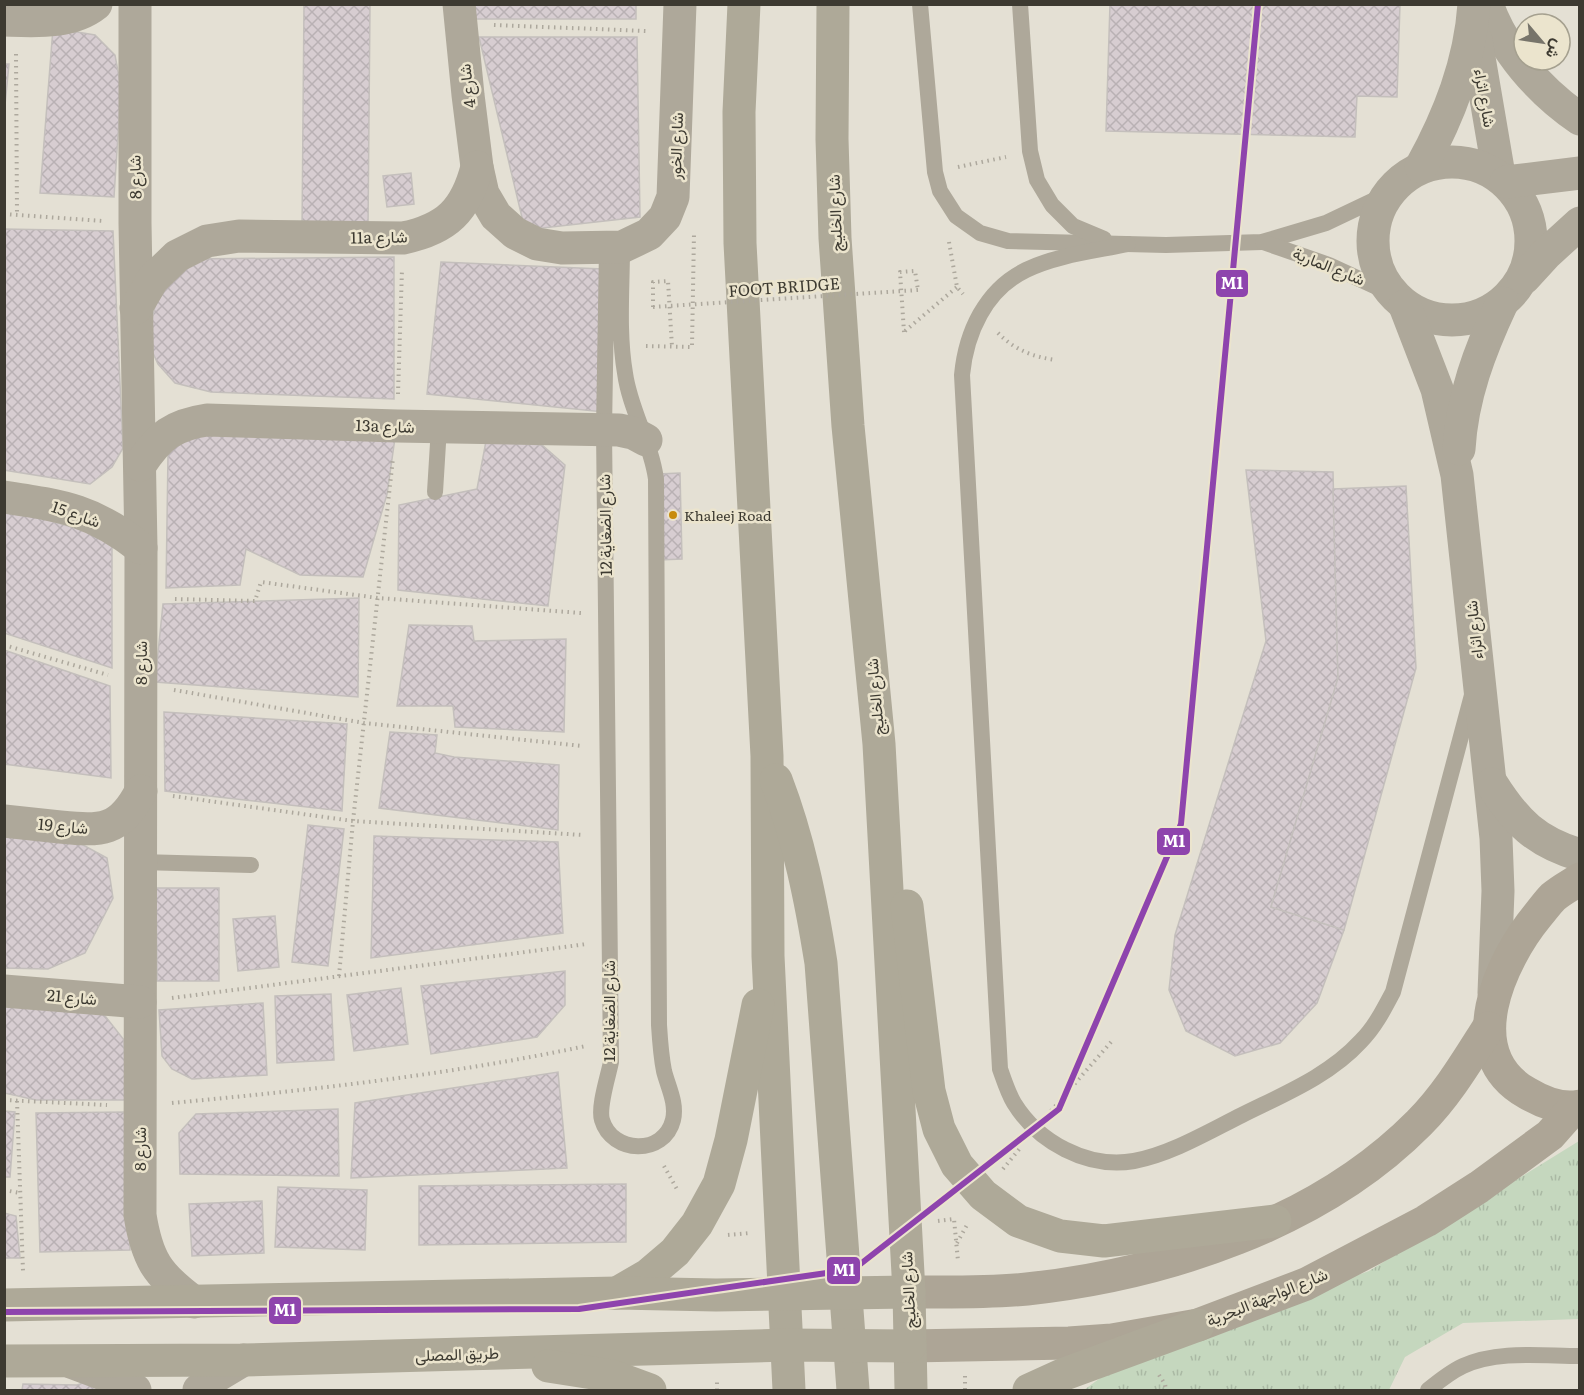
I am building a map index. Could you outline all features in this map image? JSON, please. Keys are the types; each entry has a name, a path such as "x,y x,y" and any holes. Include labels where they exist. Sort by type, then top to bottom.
{"main road":[{"path":"744,4 740,112 740,243 767,756 768,956 789,1390"},
{"name":"شارع الخليج","path":"833,4 832,139 841,333 879,744 909,1292 911,1390"},
{"path":"879,744 909,922 929,1091 939,1129 957,1165 982,1195 1018,1221 1060,1236 1104,1241 1275,1221"},
{"path":"767,756 802,858 821,963 853,1390"},
{"path":"14,1305 617,1293 716,1295 1025,1289 1089,1281 1153,1266 1215,1246 1275,1221 1328,1195 1384,1154 1419,1123 1457,1078 1491,1013 1505,966 1524,932 1553,897 1580,879"},
{"path":"617,1293 648,1275 675,1252 697,1224 718,1184 730,1140 768,956"},
{"path":"1491,1013 1496,1060 1514,1086 1543,1102 1576,1107"},
{"name":"شارع الواجهة البحرية","path":"910,1346 1112,1340 1198,1325 1306,1284 1426,1221 1479,1187 1550,1136 1576,1107"},
{"path":"1029,1390 1062,1375 1198,1325"},
{"name":"طريق المصلى","path":"4,1361 243,1360 787,1345 910,1346"},
{"path":"469,1354 612,1376 650,1390"}],"street":[{"path":"10,20 63,19 89,10 96,4"},
{"name":"شارع 8","path":"135,4 135,223 141,548 140,1215 144,1241 155,1266 172,1286 194,1302"},
{"path":"1478,10 1534,80 1564,109 1580,119"},
{"name":"شارع اثراء","path":"1421,167 1440,133 1455,96 1478,10"},
{"name":"شارع اثراء","path":"1478,10 1502,178"},
{"name":"شارع 4","path":"459,14 477,167"},
{"name":"شارع الخور","path":"615,248 649,234 665,218 673,197 680,19"},
{"path":"1510,293 1528,264 1532,241 1529,219 1520,199 1502,178 1481,166 1461,161 1441,161 1421,167 1402,178 1387,194 1377,214 1372,235 1374,257 1381,277 1399,301 1424,316 1444,320 1464,319 1484,314 1510,293 1546,254 1580,223"},
{"path":"477,167 483,194 496,216 515,233 537,244 562,248 615,248"},
{"name":"11a شارع","path":"136,308 153,279 177,256 207,242 239,236 403,238 425,234 444,223 460,208 472,189 477,167"},
{"path":"1502,178 1580,173"},
{"name":"شارع اثراء","path":"1457,475 1460,430 1469,386 1483,344 1510,293"},
{"name":"شارع اثراء","path":"1399,301 1437,389 1457,475 1492,784 1498,891 1491,1013"},
{"name":"13a شارع","path":"140,465 151,447 167,433 186,423 207,420 604,430 633,433 646,440"},
{"name":"شارع 15","path":"4,497 57,505 80,512 102,521 141,548"},
{"name":"شارع اثراء","path":"1492,784 1509,811 1531,833 1558,848 1580,855"},
{"name":"شارع 19","path":"4,821 98,829 117,822 131,809 141,791"},
{"name":"شارع 21","path":"4,991 140,1002"},
{"path":"66,1360 119,1380 135,1390"},
{"path":"199,1390 213,1378 243,1360"}],"lane":[{"path":"920,4 935,172 940,191 956,216 980,233 1008,241 1128,244"},
{"path":"1020,4 1030,151 1037,180 1052,205 1073,225 1100,239 1128,244"},
{"name":"شارع المارية","path":"1128,244 1262,242 1326,223 1387,194"},
{"name":"شارع المارية","path":"1262,242 1329,265 1399,301"},
{"path":"1128,244 1054,260 1025,271 999,289 979,314 964,354 962,375 1000,1070 1013,1102 1035,1130 1064,1150 1097,1161 1132,1161 1166,1151 1317,1077 1341,1061 1362,1041 1393,992 1479,671"},
{"name":"12 شارع الضغاية","path":"615,248 625,372 635,414 646,440 656,479 659,1025 664,1070 674,1106 672,1122 664,1135 652,1145 636,1148 620,1143 608,1133 601,1119 601,1102 608,1082 611,1062 604,430 615,248"},
{"path":"435,492 439,427"},
{"path":"140,862 251,865"},
{"path":"1428,1390 1442,1378 1463,1366 1485,1359 1509,1356 1580,1356"}],"path":[{"path":"459,14 680,19"},
{"path":"10,20 17,215"},
{"path":"935,172 1030,151"},
{"path":"4,214 135,223"},
{"path":"339,976 353,821 397,426 403,238"},
{"name":"FOOT BRIDGE","path":"672,347 668,281 653,282 653,307 918,290 915,271 900,272 904,332 957,286"},
{"path":"141,598 255,601 261,582 378,598 606,615"},
{"path":"4,645 141,685 364,723 607,749"},
{"path":"141,791 353,821 608,837"},
{"path":"140,1002 609,941"},
{"path":"4,1100 140,1107 332,1088 518,1060 610,1040"},
{"path":"14,1305 20,1193 17,1101"},
{"path":"4,1190 20,1193"}],"green space":[{"path":"1579,1141 1579,1319 1463,1323 1405,1357 1389,1390 1084,1390 1130,1356 1369,1271"}],"building":[{"path":"304,4 370,4 368,230 302,230"},
{"path":"468,4 636,4 636,19 468,19"},
{"path":"1110,4 1400,4 1397,97 1357,96 1355,137 1106,131"},
{"path":"53,28 95,35 115,55 121,88 114,197 40,193"},
{"path":"479,37 637,37 640,217 525,230"},
{"path":"4,64 9,64 4,115"},
{"path":"411,173 414,204 387,207 383,176"},
{"path":"4,229 113,231 123,448 112,467 90,484 4,470"},
{"path":"394,257 394,399 211,392 175,383 158,364 147,340 157,298 191,259"},
{"path":"441,262 603,269 604,412 427,394"},
{"path":"191,422 396,431 387,494 363,577 300,575 246,549 240,585 166,588 168,455"},
{"path":"486,441 542,445 565,465 548,606 398,590 399,505 477,489"},
{"path":"1246,470 1333,472 1338,678 1271,907 1344,930 1317,1003 1280,1043 1235,1056 1186,1031 1169,990 1175,935 1266,641"},
{"path":"680,473 682,559 659,560 658,474"},
{"path":"1406,486 1416,668 1344,930 1271,907 1338,678 1333,489"},
{"path":"4,507 112,539 112,668 4,633"},
{"path":"359,598 358,697 155,682 163,604"},
{"path":"409,625 472,626 474,641 566,639 564,732 455,727 453,706 397,706"},
{"path":"4,650 110,686 111,778 4,764"},
{"path":"164,712 347,724 342,811 165,791"},
{"path":"390,732 437,735 435,753 454,757 559,765 558,830 379,808"},
{"path":"308,825 344,829 328,966 292,962"},
{"path":"4,834 74,840 107,858 113,898 85,953 48,969 4,968"},
{"path":"374,836 558,842 563,933 371,958"},
{"path":"156,888 219,888 219,981 157,981"},
{"path":"275,916 279,967 238,971 233,919"},
{"path":"565,971 565,1005 537,1037 431,1054 421,986"},
{"path":"401,988 408,1044 354,1051 347,995"},
{"path":"331,994 334,1060 277,1063 275,996"},
{"path":"4,998 98,1007 124,1040 126,1100 36,1100 4,1093"},
{"path":"263,1003 267,1075 192,1079 172,1069 162,1056 159,1010"},
{"path":"558,1072 567,1168 351,1178 355,1103"},
{"path":"338,1109 339,1176 180,1174 179,1133 196,1114"},
{"path":"4,1111 15,1112 10,1177 4,1177"},
{"path":"127,1112 130,1250 40,1252 36,1113"},
{"path":"626,1184 626,1242 419,1245 419,1186"},
{"path":"278,1187 367,1190 365,1250 275,1247"},
{"path":"262,1201 264,1253 192,1256 189,1204"},
{"path":"4,1213 16,1216 20,1258 4,1258"},
{"path":"92,1380 110,1390 22,1390 23,1384 77,1385"}],"transit line":[{"name":"M1","path":"4,1312 579,1309 854,1269 1059,1109 1181,824 1258,4"}],"place":[{"name":"Khaleej Road","path":"673,515"}]}
